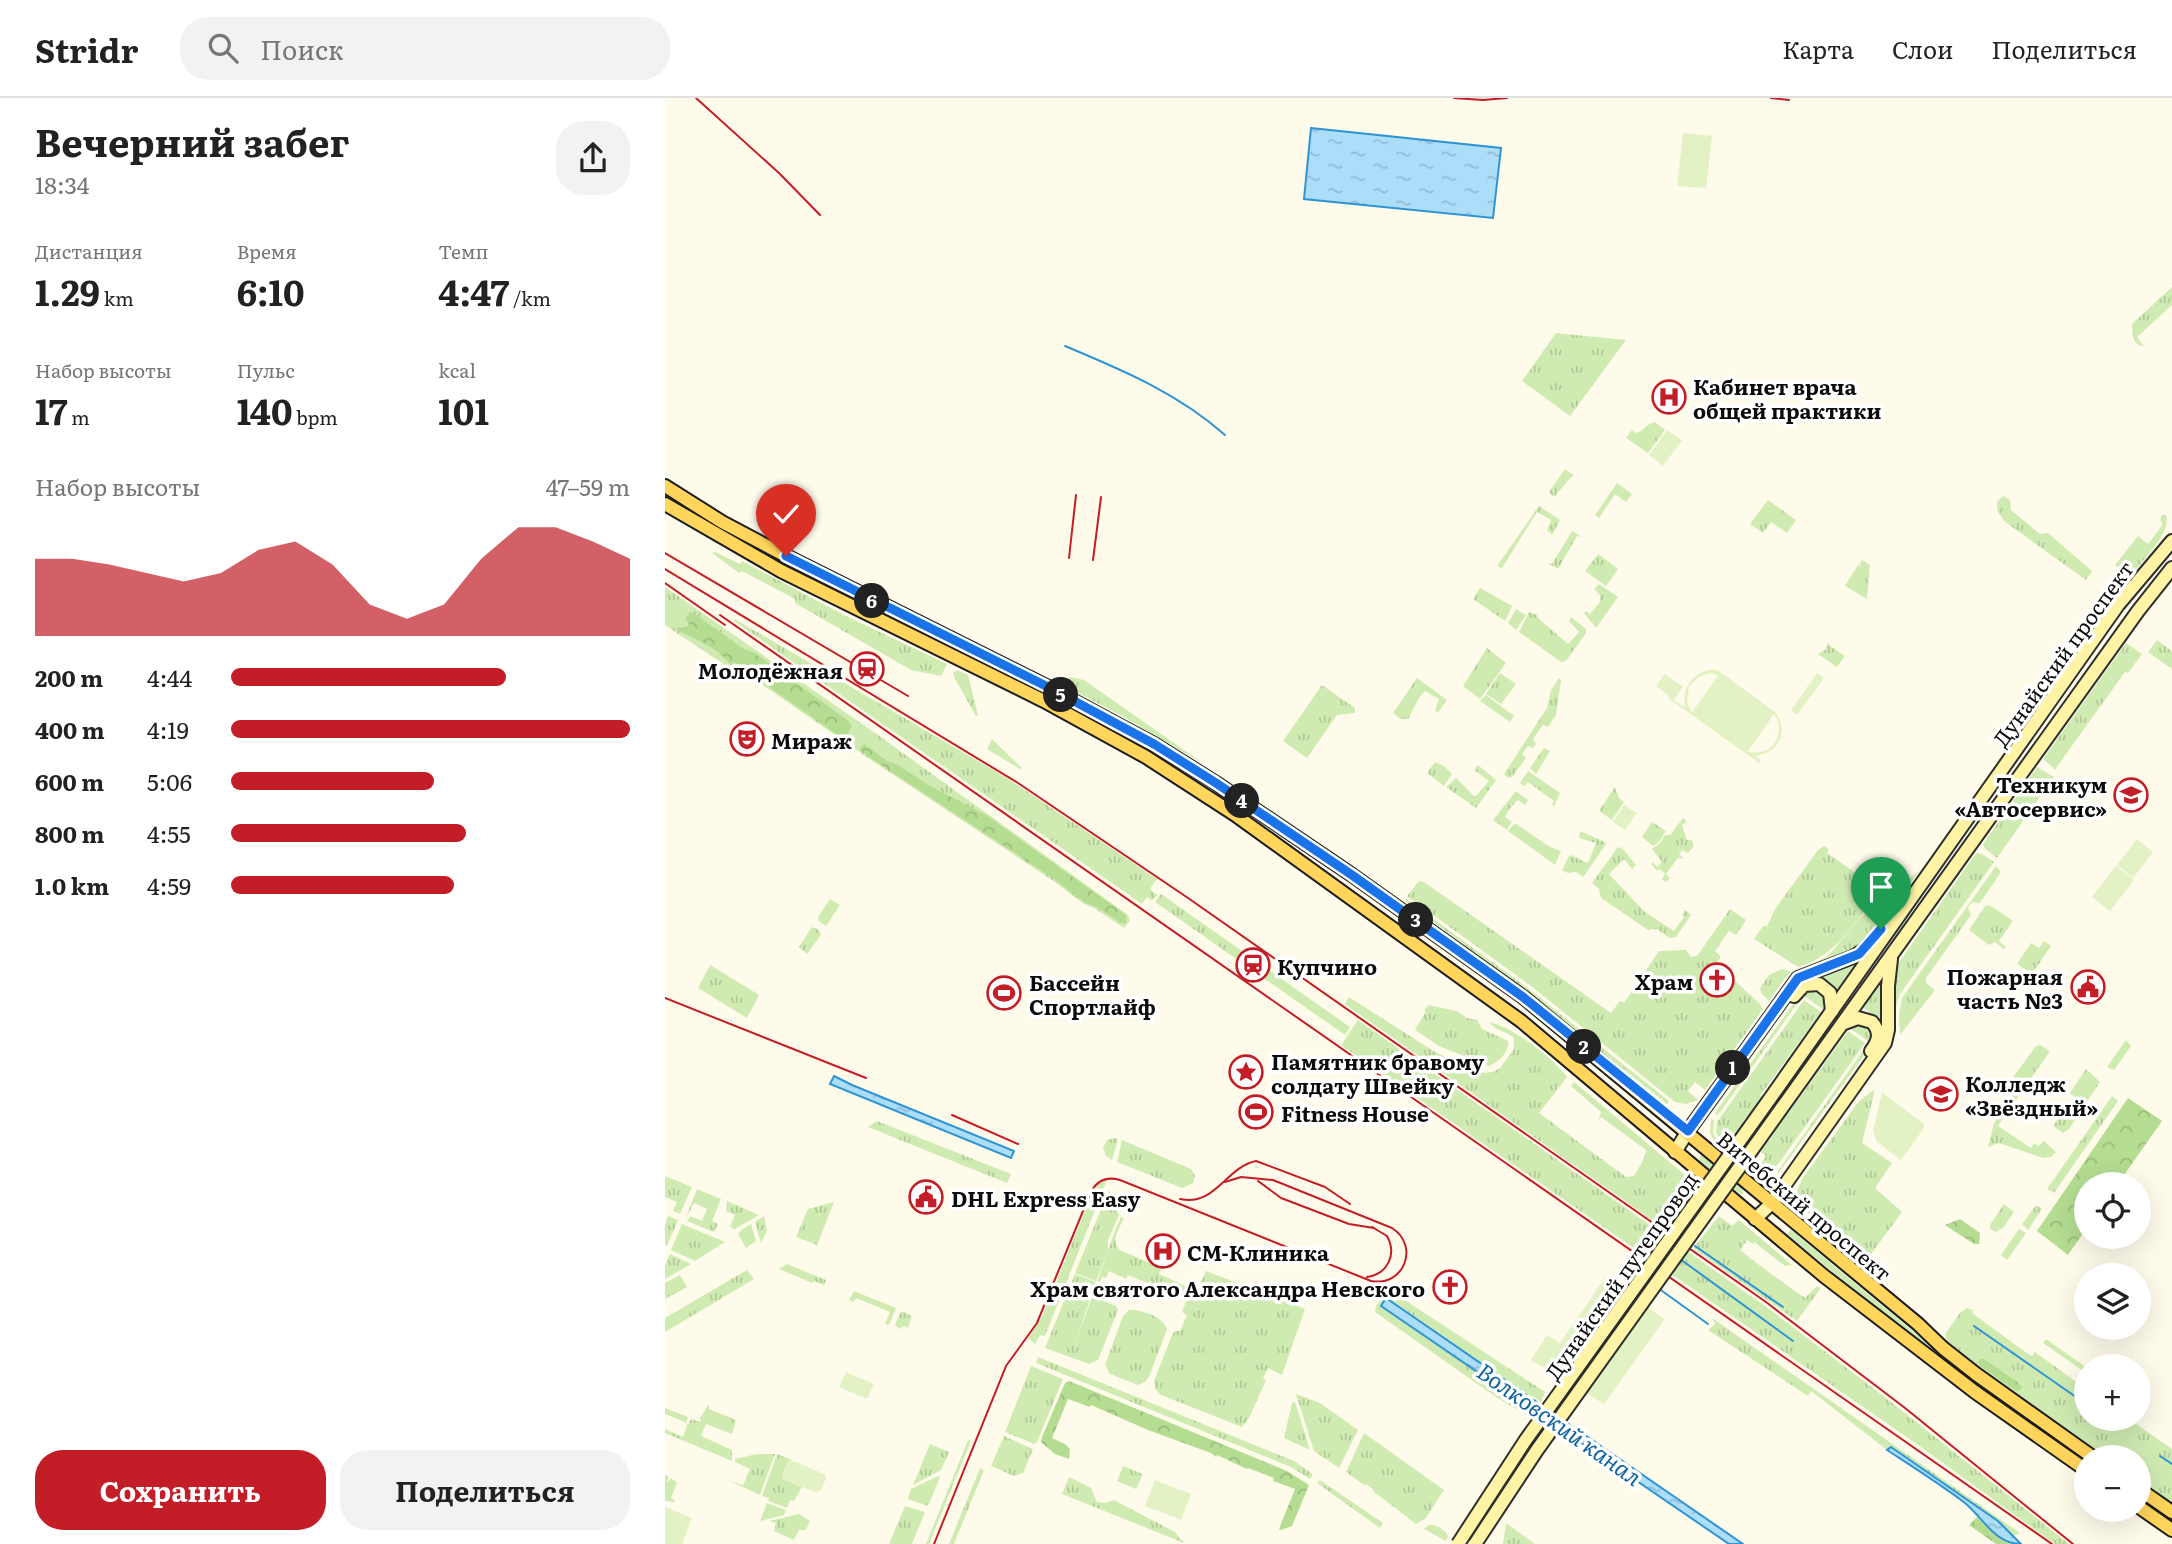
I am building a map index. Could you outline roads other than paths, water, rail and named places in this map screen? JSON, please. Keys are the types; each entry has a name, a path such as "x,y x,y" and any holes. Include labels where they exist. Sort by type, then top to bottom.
{"main road":[{"name":"Витебский проспект","path":"665,486 751,537 1154,744 1341,868 1523,997 1691,1134 1918,1324 1943,1348 2076,1445"},
{"name":"Витебский проспект","path":"665,504 781,571 1072,717 1146,757 1207,796 1521,1021 1755,1219 1871,1313 1975,1392 2074,1462"},
{"name":"Дунайский проспект","path":"1769,1100 2118,605 2172,541"},
{"name":"Дунайский проспект","path":"1781,1108 2172,568"},
{"path":"1691,1134 1798,978 1859,954 1881,929 1894,920"},
{"path":"1755,1219 1885,1043 1892,955"},
{"path":"1675,1152 1801,986 1812,983 1824,986 1831,995 1832,1011"},
{"path":"1769,1200 1877,1043 1878,1030 1869,1020 1858,1018 1841,1024"},
{"name":"Дунайский путепровод","path":"1458,1544 1525,1441 1769,1100"},
{"name":"Дунайский путепровод","path":"1475,1544 1537,1450 1781,1108"},
{"path":"2151,1497 2172,1512"},
{"path":"2151,1515 2172,1530"}],"water":[{"path":"1311,128 1501,148 1493,218 1304,199"},
{"name":"Бассейн Спортлайф","path":"1007,981 1015,986 1001,1006 993,1001"},
{"path":"834,1076 1014,1151 1011,1158 830,1084"},
{"name":"Волковский канал","path":"1386,1298 1743,1544 1729,1544 1381,1306"},
{"path":"1891,1447 1998,1521 2021,1544 2004,1540 1997,1535 1965,1503 1887,1450"}],"waterway":[{"path":"1065,346 1169,395 1225,435"},
{"path":"1695,1246 1783,1307"},
{"path":"1680,1259 1793,1341"},
{"path":"1628,1267 1639,1275"},
{"path":"1658,1288 1708,1324"},
{"path":"1974,1326 2074,1396"},
{"path":"2160,1456 2172,1464"}],"tram line":[{"path":"665,998 866,1078"},
{"path":"952,1115 1018,1144"},
{"path":"1180,1199 1202,1197 1212,1192 1236,1171 1256,1161 1325,1187 1350,1204"},
{"path":"934,1544 1006,1366 1037,1323 1090,1194 1102,1181 1120,1180 1371,1281 1383,1281 1400,1272 1406,1254 1405,1245 1392,1228 1273,1180 1241,1177 1225,1182"},
{"path":"1258,1181 1281,1198 1349,1224 1374,1228"},
{"path":"1367,1277 1380,1272 1391,1256 1387,1236 1372,1227"}],"railway":[{"path":"696,98 780,174 820,215"},
{"path":"1454,98 1507,98"},
{"path":"1771,98 1789,100"},
{"path":"1069,558 1076,495"},
{"path":"1093,560 1101,497"},
{"path":"665,553 908,696"},
{"path":"665,569 1018,783 1188,898 1766,1302 1905,1408 2073,1544"},
{"path":"665,583 725,625"},
{"path":"720,615 2052,1544"}],"place":[{"name":"Кабинет врача общей практики","path":"1669,397"},
{"name":"Молодёжная","path":"867,669"},
{"name":"Мираж","path":"747,739"},
{"name":"Техникум «Автосервис»","path":"2131,795"},
{"name":"Купчино","path":"1253,965"},
{"name":"Храм","path":"1717,980"},
{"name":"Пожарная часть №3","path":"2088,987"},
{"name":"Бассейн Спортлайф","path":"1004,993"},
{"name":"Памятник бравому солдату Швейку","path":"1246,1072"},
{"name":"Колледж «Звёздный»","path":"1941,1094"},
{"name":"Fitness House","path":"1256,1112"},
{"name":"DHL Express Easy","path":"926,1197"},
{"name":"СМ-Клиника","path":"1163,1251"},
{"name":"Храм святого Александра Невского","path":"1450,1287"}]}
